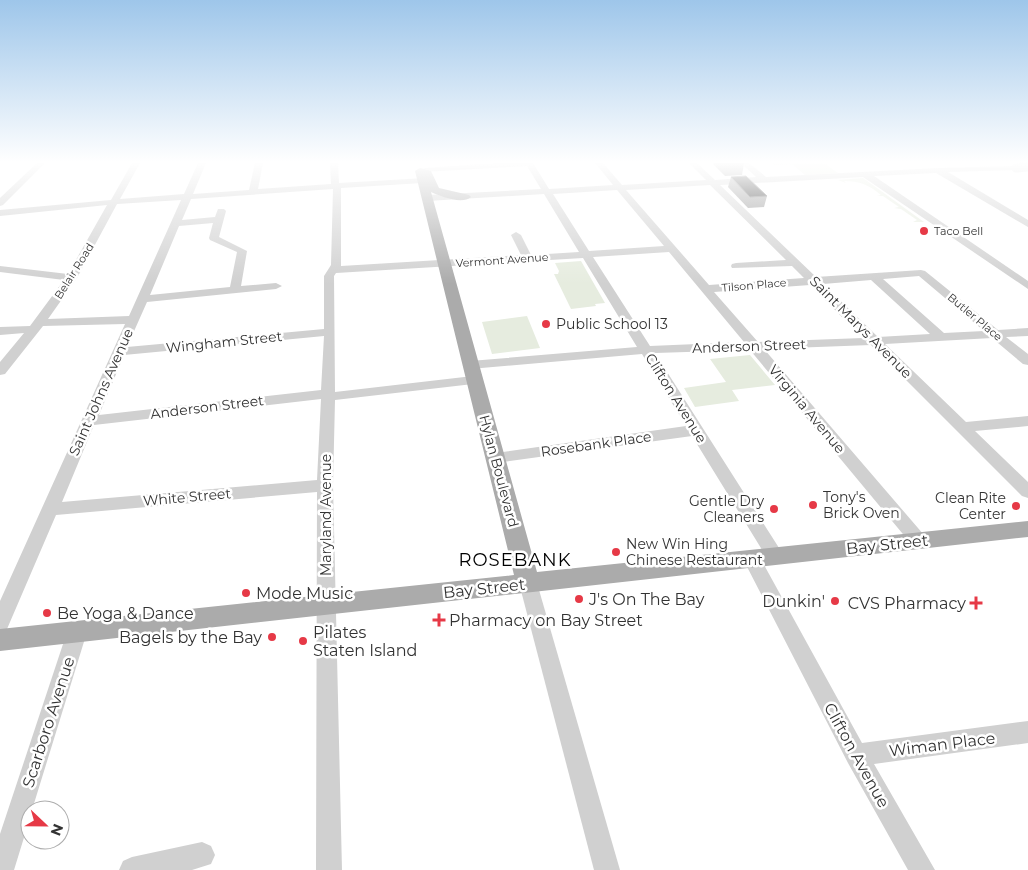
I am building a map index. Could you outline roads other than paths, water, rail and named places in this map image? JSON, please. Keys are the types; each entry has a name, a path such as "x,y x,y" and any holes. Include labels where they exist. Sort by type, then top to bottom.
{"main road":[{"name":"Hylan Boulevard","path":"428,204 528,583"},
{"name":"Bay Street","path":"0,640 1028,529"}],"street":[{"path":"0,213 97,204"},
{"name":"Belair Road","path":"2,366 37,326 71,278 113,204"},
{"name":"Saint Johns Avenue","path":"0,622 184,204"},
{"name":"Maryland Avenue","path":"329,870 325,485 330,332 329,276 336,265 337,204"},
{"name":"Clifton Avenue","path":"555,204 775,556"},
{"name":"Virginia Avenue","path":"634,204 918,540"},
{"name":"Saint Marys Avenue","path":"735,204 1028,492"},
{"path":"908,204 1028,286"},
{"path":"994,204 1028,224"},
{"path":"175,223 220,216 214,238 242,251 235,290"},
{"path":"516,235 528,259"},
{"name":"Vermont Avenue","path":"333,270 672,249"},
{"path":"736,266 796,263"},
{"path":"0,269 71,278"},
{"name":"Tilson Place","path":"706,289 921,273"},
{"name":"Butler Place","path":"921,273 1028,361"},
{"path":"873,276 941,337"},
{"path":"142,299 276,286"},
{"path":"0,331 102,319 133,320"},
{"name":"Wingham Street","path":"119,352 330,332"},
{"name":"Anderson Street","path":"88,421 327,396 472,372 646,350 874,341 1028,332"},
{"path":"962,427 1028,421"},
{"name":"Rosebank Place","path":"496,458 696,430"},
{"name":"White Street","path":"49,509 325,485"},
{"name":"Clifton Avenue","path":"752,559 856,755 922,870"},
{"name":"Hylan Boulevard","path":"528,583 607,870"},
{"name":"Scarboro Avenue","path":"1,870 78,632"},
{"name":"Wiman Place","path":"856,755 1028,732"},
{"path":"132,870 202,855"}],"place":[{"name":"Taco Bell","path":"924,231"},
{"name":"Public School 13","path":"546,324"},
{"name":"Tony's Brick Oven","path":"813,505"},
{"name":"Clean Rite Center","path":"1016,506"},
{"name":"Gentle Dry Cleaners","path":"774,509"},
{"name":"New Win Hing Chinese Restaurant","path":"616,552"},
{"name":"Mode Music","path":"246,593"},
{"name":"J's On The Bay","path":"579,599"},
{"name":"Dunkin'","path":"835,601"},
{"name":"CVS Pharmacy","path":"976,603"},
{"name":"Be Yoga & Dance","path":"47,613"},
{"name":"Pharmacy on Bay Street","path":"439,620"},
{"name":"Bagels by the Bay","path":"272,637"},
{"name":"Pilates Staten Island","path":"303,641"}],"district":[{"name":"ROSEBANK","path":"515,560"}]}
